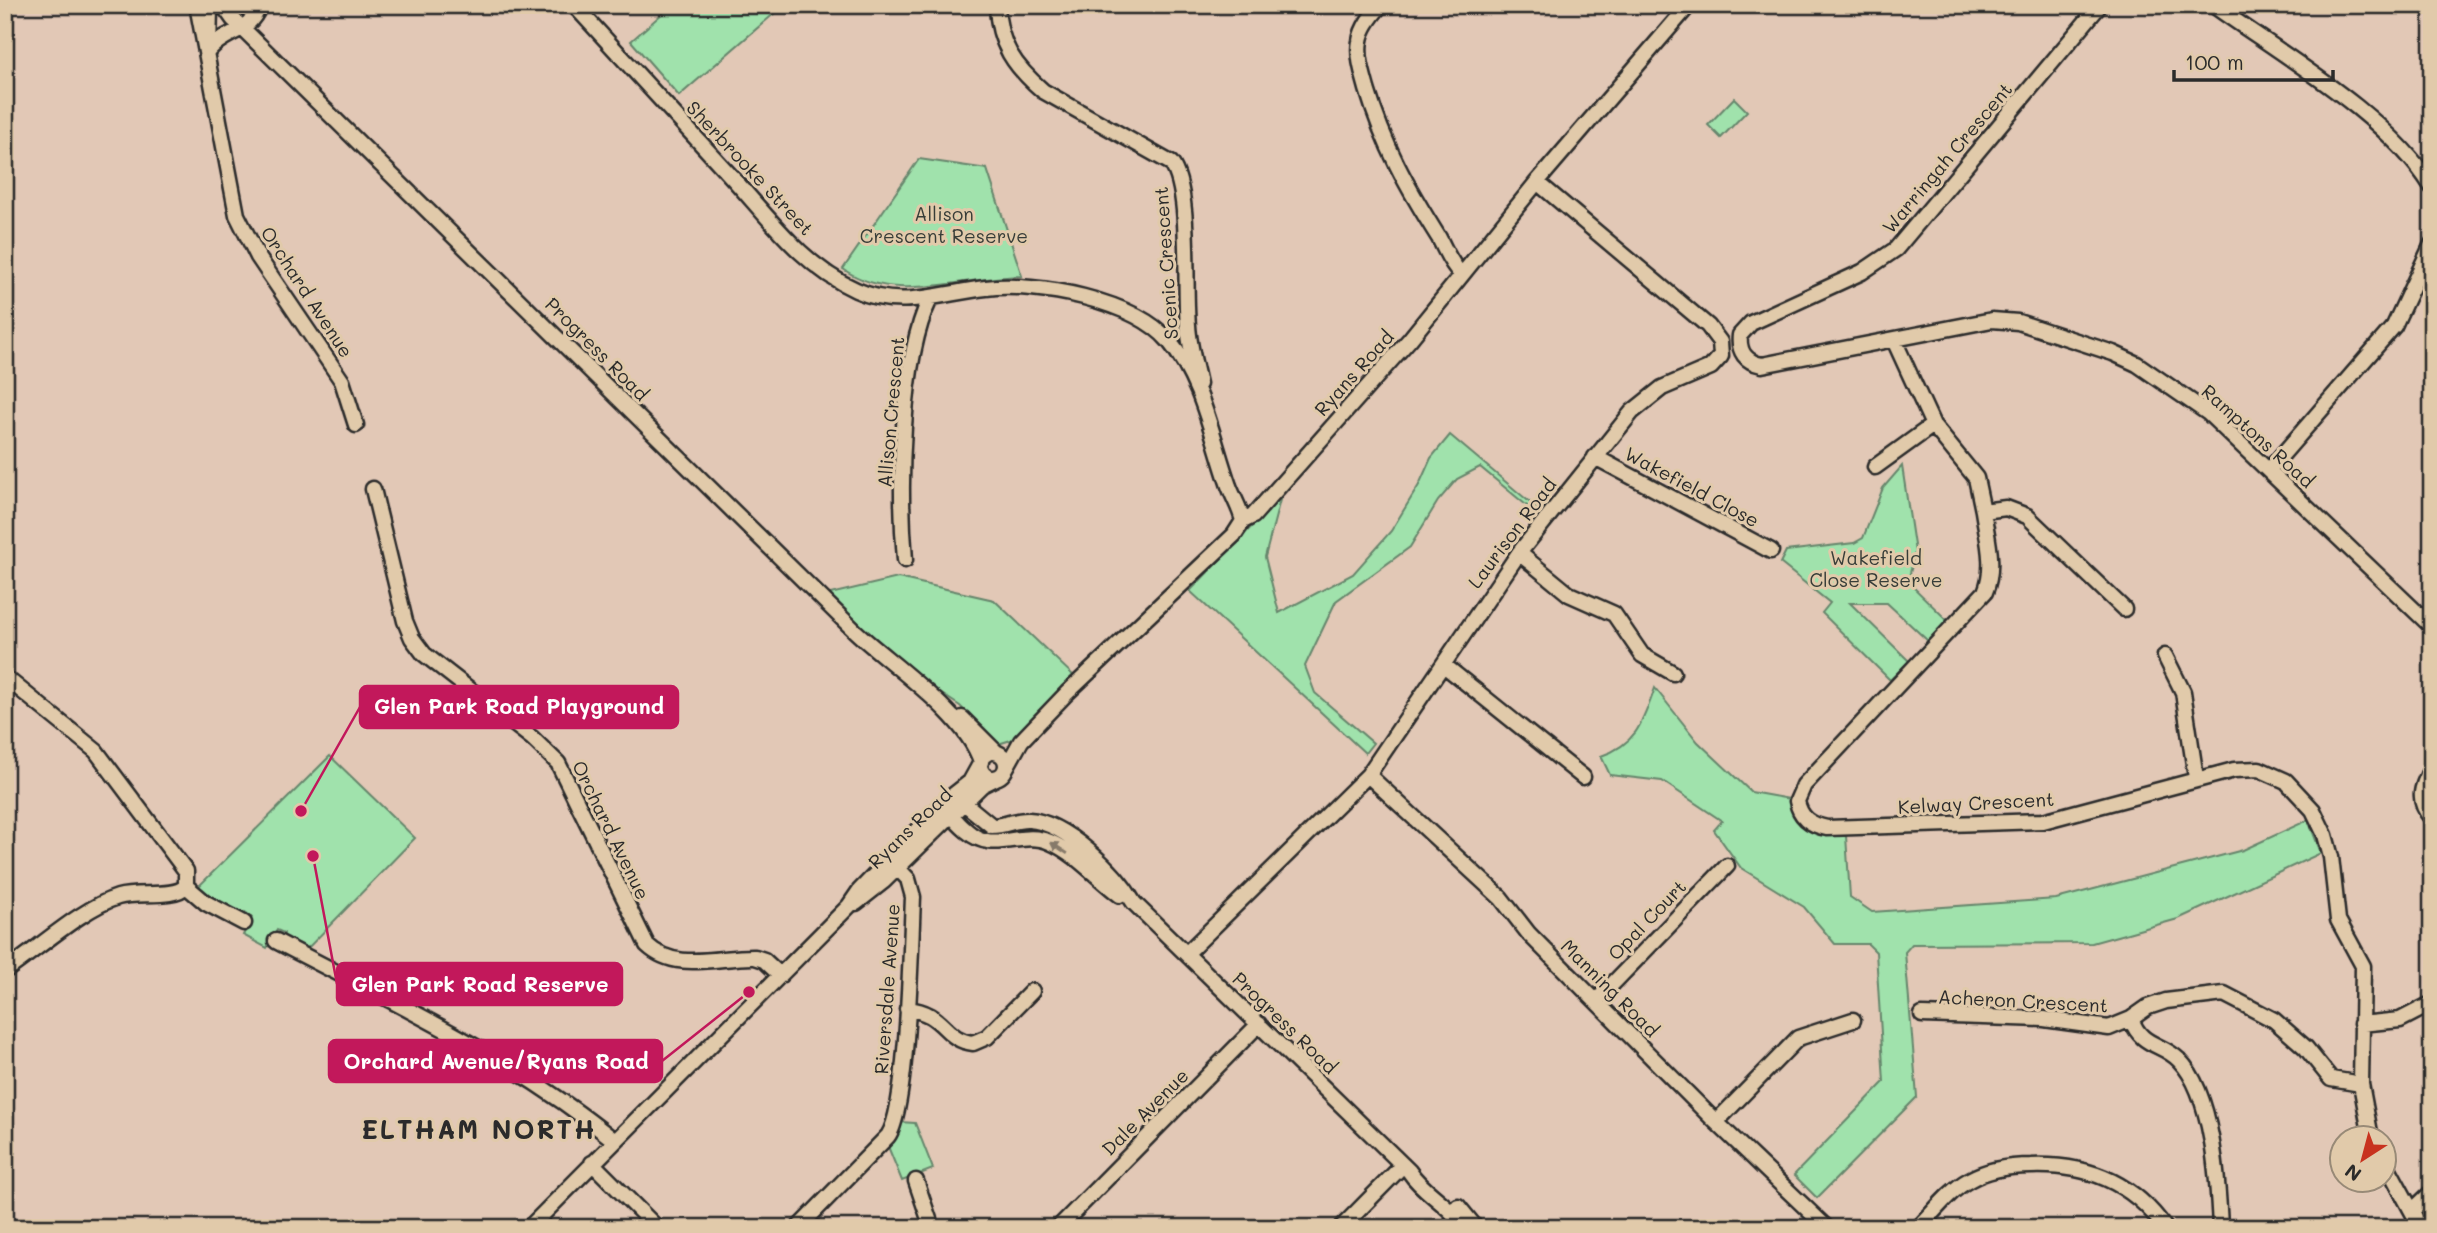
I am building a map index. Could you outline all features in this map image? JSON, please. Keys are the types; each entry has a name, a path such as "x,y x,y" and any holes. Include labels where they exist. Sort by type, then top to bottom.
{"street":[{"path":"208,52 260,5"},
{"name":"Sherbrooke Street","path":"574,5 800,252 856,290 894,299 930,299"},
{"name":"Scenic Crescent","path":"997,5 1006,49 1028,78 1084,115 1171,163 1178,171 1183,198 1188,327 1202,400"},
{"path":"1381,5 1369,20 1360,41 1364,79 1390,156 1444,247 1451,264 1461,274"},
{"name":"Ryans Road","path":"529,1228 849,906 860,890 951,816 982,785 1002,773 1021,741 1160,602 1234,535 1243,521 1253,516 1401,349 1537,182 1689,5"},
{"name":"Warringah Crescent","path":"1742,352 1740,335 1751,323 1862,272 1896,249 2099,5"},
{"path":"2213,5 2366,116 2413,163 2432,187"},
{"name":"Progress Road","path":"210,6 239,24 863,639 937,702 969,724 996,752"},
{"name":"Orchard Avenue","path":"210,6 201,41 208,52 237,215 243,229 342,381 356,425"},
{"name":"Laurison Road","path":"1187,953 1368,775 1445,666 1519,553 1646,398 1717,362 1721,356 1720,342 1708,326 1537,182"},
{"path":"2269,470 2394,326 2432,244"},
{"path":"1444,247 1472,260"},
{"path":"930,299 962,291 1022,286 1065,291 1143,321 1162,335 1177,353 1202,400 1243,521"},
{"name":"Allison Crescent","path":"905,560 903,470 911,358 919,321 930,299"},
{"name":"Ramptons Road","path":"1742,352 1747,359 1762,365 2000,319 2113,353 2137,364 2199,405 2432,627"},
{"name":"Kelway Crescent","path":"1894,340 1933,425 1972,469 1979,486 1991,558 1989,583 1985,592 1804,785 1797,801 1803,816 1811,824 1827,828 2043,821 2234,769 2259,769 2286,781 2313,810 2332,857 2339,920 2363,966 2361,1084"},
{"path":"1875,467 1933,425"},
{"name":"Wakefield Close","path":"1595,457 1771,551"},
{"name":"Orchard Avenue","path":"373,489 405,621 412,638 433,661 532,738 558,763 647,945 661,956 678,961 760,958 779,974"},
{"path":"1983,511 2006,508 2027,516 2124,609"},
{"path":"1519,553 1569,594 1614,614 1642,654 1673,673"},
{"path":"2165,656 2183,692 2196,778"},
{"path":"1445,666 1583,777"},
{"path":"5,677 101,757 186,871 186,887"},
{"name":"Progress Road","path":"937,702 972,741 980,763"},
{"name":"Ryans Road","path":"996,752 1021,741"},
{"path":"996,752 1004,757 1002,773 986,776 980,763 987,753 996,752"},
{"name":"Ryans Road","path":"894,863 947,800 970,782 980,763"},
{"path":"2430,823 2421,804 2420,793 2432,767"},
{"name":"Manning Road","path":"1368,775 1501,898 1529,934 1716,1122 1827,1228"},
{"path":"947,800 951,816"},
{"name":"Progress Road","path":"947,800 964,803 992,826 1022,820 1055,826 1073,838 1122,885 1134,902"},
{"name":"Progress Road","path":"951,816 983,842 999,843 1033,838 1051,842 1134,902 1406,1168 1423,1188 1454,1213 1464,1228"},
{"name":"Riversdale Avenue","path":"798,1228 893,1128 907,1009 913,897 908,879 894,863"},
{"name":"Opal Court","path":"1596,1001 1727,866"},
{"path":"186,887 206,903 244,923"},
{"path":"5,971 101,904 134,894 176,893 186,887"},
{"path":"276,941 490,1054 551,1093 615,1140"},
{"path":"907,1009 927,1011 960,1040 973,1043 987,1037 1032,991"},
{"name":"Acheron Crescent","path":"1922,1015 2043,1019 2101,1028 2131,1020 2148,1007 2181,998 2219,993 2230,995 2267,1015 2301,1043 2331,1079 2361,1084"},
{"path":"2361,1024 2400,1020 2431,1004"},
{"path":"1716,1122 1798,1038 1853,1020"},
{"path":"2131,1020 2140,1038 2179,1060 2202,1099 2218,1195 2220,1228"},
{"name":"Dale Avenue","path":"1058,1228 1259,1024"},
{"path":"2361,1084 2368,1124"},
{"path":"592,1163 657,1228"},
{"path":"1918,1228 1956,1188 1969,1180 1999,1168 2052,1165 2092,1171 2108,1177 2139,1199 2165,1228"},
{"path":"1341,1228 1406,1168"},
{"name":"Progress Road","path":"1406,1168 1450,1198 1476,1228"},
{"path":"916,1181 932,1228"},
{"path":"2398,1182 2414,1209 2421,1228"},
{"path":"2414,1209 2432,1192"}],"green space":[{"path":"672,5 784,5 679,96 631,41"},
{"path":"1734,98 1747,111 1721,138 1708,125"},
{"name":"Allison Crescent Reserve","path":"919,159 987,169 1022,276 906,287 863,280 843,269"},
{"path":"1450,435 1539,510 1537,514 1480,467 1457,479 1438,501 1410,547 1336,601 1305,666 1315,693 1373,743 1365,753 1190,591 1281,496 1265,557 1279,613 1353,574 1391,531 1419,485 1431,458"},
{"name":"Wakefield Close Reserve","path":"1902,466 1915,552 1908,582 1948,621 1928,641 1887,603 1850,603 1909,661 1890,680 1822,613 1830,603 1780,563 1786,551 1854,543 1863,538 1883,488"},
{"path":"898,578 994,600 1075,677 1049,709 1014,739 998,744 960,706 911,674 826,595"},
{"path":"1655,688 1698,742 1751,792 1790,799 1797,818 1809,830 1825,835 1846,836 1850,897 1872,912 2056,899 2243,850 2308,820 2321,853 2178,919 2092,943 1912,944 1905,952 1917,1097 1817,1198 1794,1175 1884,1082 1876,952 1868,944 1835,944 1804,907 1741,868 1714,830 1722,821 1662,781 1610,775 1601,756 1631,738 1642,721"},
{"path":"330,756 415,838 304,952 283,938 284,933 277,930 267,948 243,935 252,917 245,912 238,917 197,888"},
{"path":"899,1122 915,1123 933,1169 902,1181 887,1144"}],"place":[{"name":"Glen Park Road Playground","path":"301,811"},
{"name":"Glen Park Road Reserve","path":"313,856"},
{"name":"Orchard Avenue/Ryans Road","path":"749,992"}],"district":[{"name":"ELTHAM NORTH","path":"479,1130"}]}
